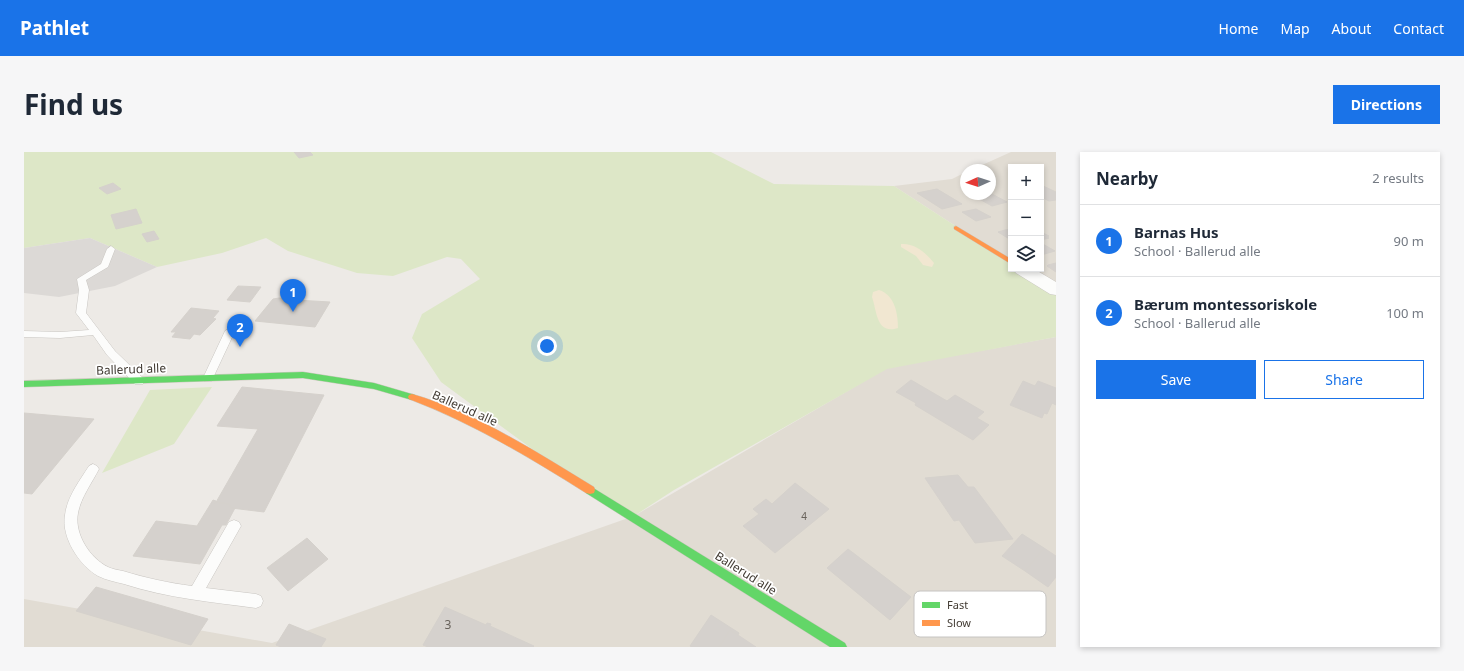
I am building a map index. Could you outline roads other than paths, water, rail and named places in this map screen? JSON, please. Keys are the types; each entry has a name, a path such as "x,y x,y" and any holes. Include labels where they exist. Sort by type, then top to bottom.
{"street":[{"path":"956,228 1008,260"},
{"path":"1027,272 1056,290"},
{"name":"Ballerud alle","path":"24,384 303,375 396,392 452,413 506,441 634,516 841,647"}],"lane":[{"path":"111,250 105,265 81,279 84,290 81,313 112,353 139,381"},
{"path":"208,378 230,331"},
{"path":"24,334 49,336 95,332"},
{"path":"93,469 80,490 70,518 75,537 83,553 101,570 134,582 196,593 256,601"},
{"path":"196,593 234,526"}],"place":[{"name":"Barnas Hus","path":"293,312"},
{"name":"Bærum montessoriskole","path":"240,347"}]}
